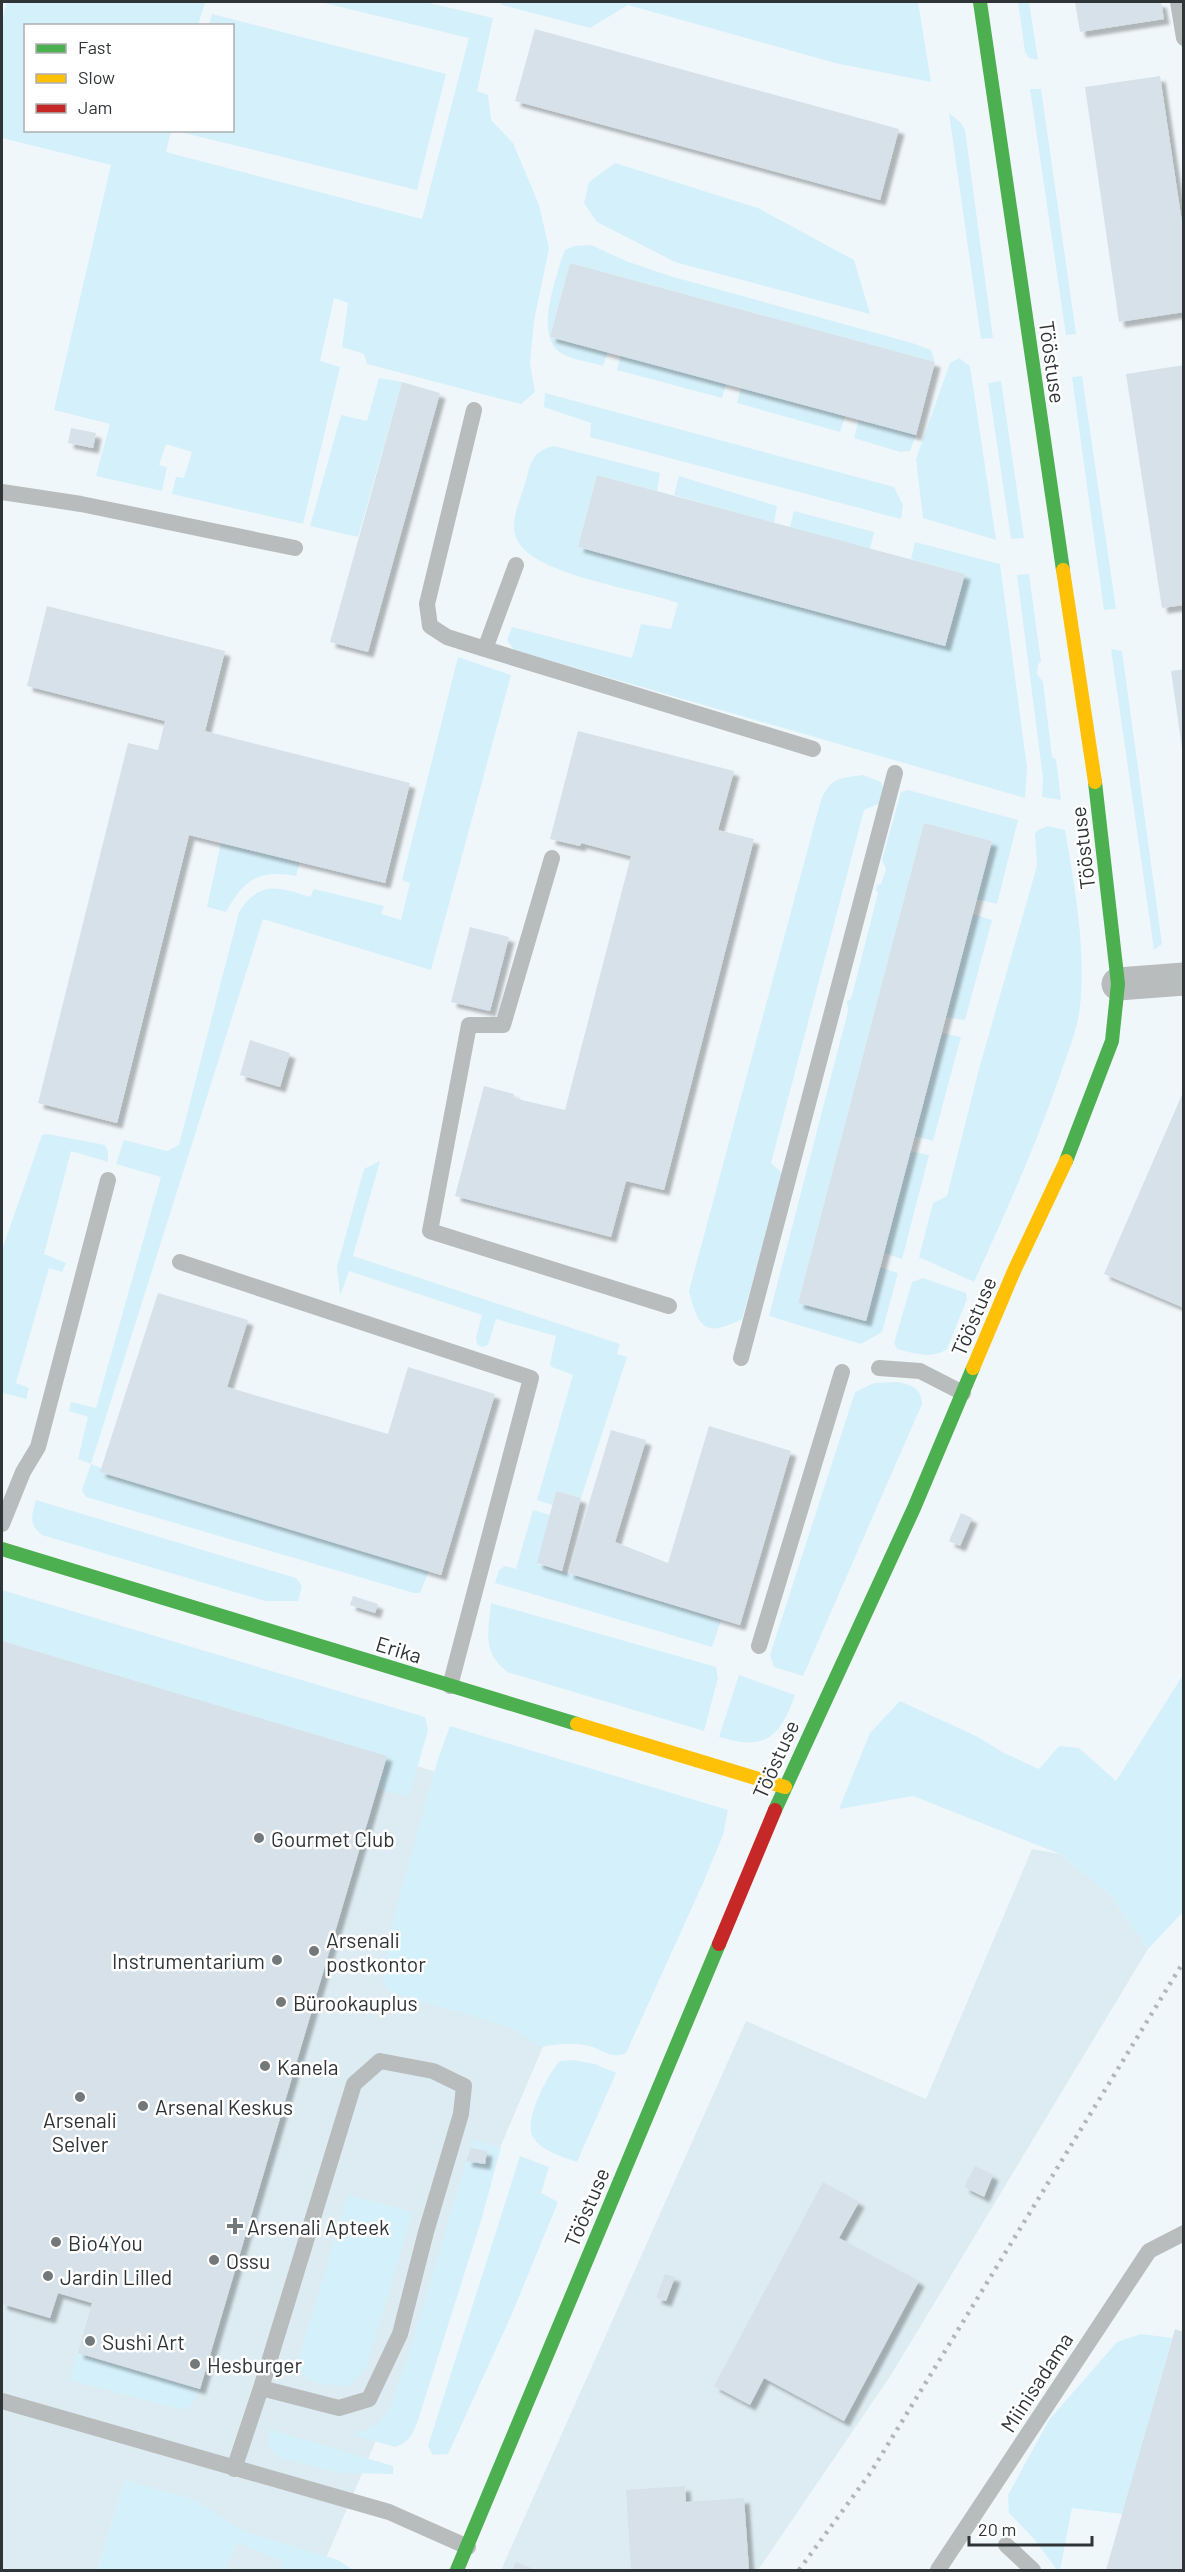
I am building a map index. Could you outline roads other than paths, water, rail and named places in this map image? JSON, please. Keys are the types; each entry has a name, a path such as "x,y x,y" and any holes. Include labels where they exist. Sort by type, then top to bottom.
{"street":[{"name":"Tööstuse","path":"457,2571 784,1787 914,1508 1014,1271 1073,1146 1112,1041 1118,984 1095,788 980,2"},
{"path":"1118,984 1184,979"},
{"name":"Erika","path":"2,1549 784,1787"}],"lane":[{"path":"1178,2 1184,38"},
{"path":"474,410 427,604 430,626 447,637 813,749"},
{"path":"2,492 81,504 295,548"},
{"path":"485,649 516,565"},
{"path":"741,1358 895,773"},
{"path":"552,858 503,1025 469,1025 430,1231 669,1306"},
{"path":"2,1524 23,1472 38,1447 108,1180"},
{"path":"180,1262 531,1378 450,1686"},
{"path":"879,1368 920,1371 963,1393"},
{"path":"759,1646 842,1372"},
{"path":"234,2469 354,2084 380,2061 434,2071 464,2085 461,2114 426,2232 400,2334 369,2399 339,2408 261,2388"},
{"name":"Miinisadama","path":"938,2571 1149,2251 1184,2233"},
{"path":"2,2401 389,2512 468,2547"},
{"path":"1006,2545 1033,2571"}],"railway":[{"path":"799,2570 871,2472 1184,1961"}],"place":[{"name":"Gourmet Club","path":"259,1838"},
{"name":"Arsenali postkontor","path":"314,1951"},
{"name":"Instrumentarium","path":"277,1960"},
{"name":"Bürookauplus","path":"281,2002"},
{"name":"Kanela","path":"265,2066"},
{"name":"Arsenali Selver","path":"80,2097"},
{"name":"Arsenal Keskus","path":"143,2106"},
{"name":"Arsenali Apteek","path":"235,2226"},
{"name":"Bio4You","path":"56,2242"},
{"name":"Ossu","path":"214,2260"},
{"name":"Jardin Lilled","path":"48,2276"},
{"name":"Sushi Art","path":"90,2341"},
{"name":"Hesburger","path":"195,2364"}]}
